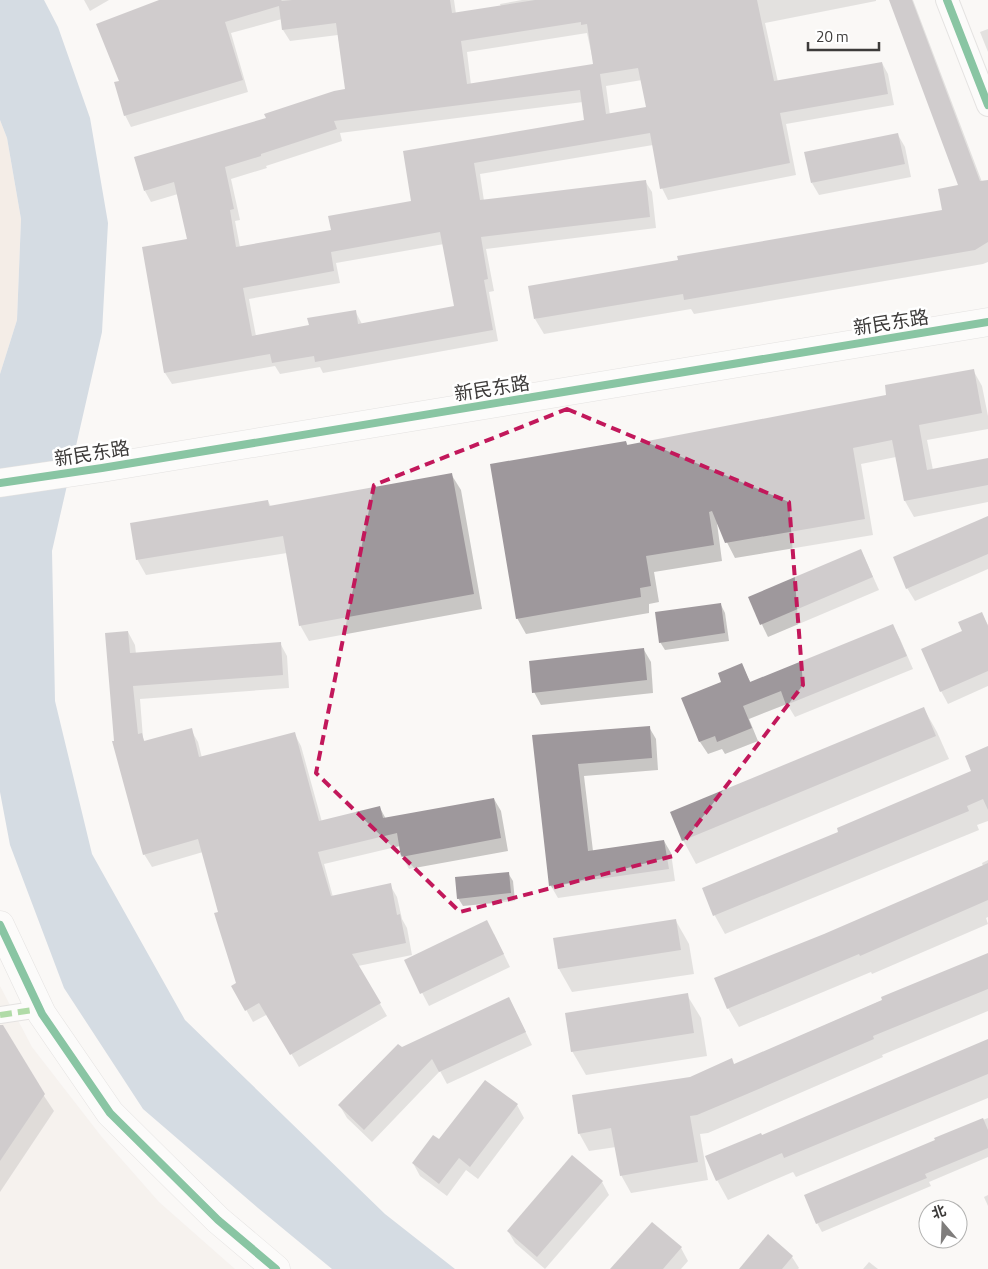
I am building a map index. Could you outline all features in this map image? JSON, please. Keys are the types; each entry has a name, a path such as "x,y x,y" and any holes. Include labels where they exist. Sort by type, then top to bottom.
{"street":[{"path":"947,0 988,105"},
{"name":"新民东路","path":"0,482 102,468 988,322"},
{"path":"0,925 40,1009 110,1113 218,1220 276,1269"},
{"path":"0,1016 40,1009"}],"highlighted area":[{"path":"567,409 789,502 803,685 673,856 460,912 316,773 374,485"}],"shaded area":[{"path":"0,120 7,138 21,219 17,320 0,374"},
{"path":"0,986 32,1047 101,1136 159,1202 235,1269 0,1269"}],"water":[{"path":"0,0 44,0 58,27 90,118 108,223 102,332 52,551 55,701 92,854 185,1020 385,1214 455,1269 332,1269 143,1109 64,988 10,845 0,792 0,374 17,320 21,219 7,138 0,120"}],"building":[{"path":"159,0 450,0 452,13 535,0 757,0 774,81 882,62 888,94 780,113 790,163 660,189 650,133 474,163 480,200 646,180 650,217 481,237 488,279 484,280 493,330 315,362 314,356 272,363 270,354 164,373 142,247 187,239 174,182 144,191 134,157 266,118 264,114 345,89 336,23 282,30 279,6 225,22 243,80 124,116 114,82 119,81 96,24","holes":["581,22 581,25 587,24 593,64 467,84 461,41","638,68 646,107 606,114 600,74","580,90 584,120 403,151 411,201 328,216 331,230 236,247 230,210 234,209 225,167 337,129 334,121","440,232 454,306 358,324 356,310 307,318 309,325 252,336 243,288 334,271 331,252"]},
{"path":"889,0 912,0 980,181 988,180 988,242 975,250 684,300 683,294 534,319 528,286 678,260 677,256 942,210 938,189 958,185"},
{"path":"898,133 905,164 811,183 804,152"},
{"path":"974,369 982,413 919,425 927,470 988,458 988,485 904,501 892,440 853,448 865,519 725,543 712,511 709,512 714,545 646,556 651,586 640,588 641,597 516,619 490,464 626,441 627,445 886,395 885,385"},
{"path":"452,473 474,594 299,626 283,536 136,560 130,523 268,500 269,506"},
{"path":"988,516 988,554 906,589 893,557"},
{"path":"861,549 873,577 760,625 748,597"},
{"path":"721,603 725,633 659,643 655,612"},
{"path":"982,612 988,626 988,671 940,692 921,649 962,631 958,622"},
{"path":"893,624 907,656 786,705 781,691 743,706 752,728 717,742 715,736 699,742 681,698 721,682 718,673 742,663 750,682"},
{"path":"128,631 130,653 281,642 283,675 133,686 138,734 142,733 144,741 192,728 199,757 295,732 319,821 380,806 383,818 494,798 501,838 401,857 397,833 318,852 331,896 391,883 397,915 400,914 406,943 352,954 381,1003 290,1055 259,1003 245,1011 231,986 236,983 214,913 218,912 198,839 143,855 112,741 114,741 105,633"},
{"path":"644,648 647,680 532,693 529,661"},
{"path":"924,707 936,736 682,841 670,812"},
{"path":"650,726 652,758 578,764 588,851 664,840 669,869 549,886 532,735"},
{"path":"988,746 988,810 983,799 967,806 969,811 713,916 702,888 838,832 837,828 971,771 965,756"},
{"path":"988,863 988,900 860,956 859,954 727,1009 714,978 824,934"},
{"path":"509,872 511,893 457,899 455,877"},
{"path":"676,919 681,950 558,969 553,938"},
{"path":"487,920 504,954 420,994 404,960"},
{"path":"988,953 988,989 873,1036 874,1039 747,1094 697,1115 690,1116 698,1162 620,1176 611,1128 578,1134 572,1095 690,1077 732,1058 734,1064 882,1000 881,997"},
{"path":"688,993 694,1033 571,1052 565,1013"},
{"path":"509,997 526,1032 439,1072 432,1059 364,1130 338,1105 398,1044 402,1047"},
{"path":"0,1025 3,1025 45,1094 0,1161"},
{"path":"988,1039 988,1074 784,1158 782,1153 716,1181 705,1156 761,1133 762,1135"},
{"path":"485,1080 518,1104 470,1167 459,1158 439,1184 412,1163 433,1135 439,1139"},
{"path":"983,1118 988,1130 988,1148 925,1174 927,1178 816,1224 804,1195"},
{"path":"572,1155 603,1181 537,1257 507,1231"},
{"path":"652,1222 682,1247 663,1269 610,1269"},
{"path":"768,1234 793,1256 782,1269 739,1269"}],"marked path":[{"path":"0,1015 40,1009"}],"cycle path":[{"path":"947,0 988,105"},
{"path":"0,483 102,468 988,322"},
{"path":"0,925 42,1014 110,1113 218,1220 276,1269"}]}
